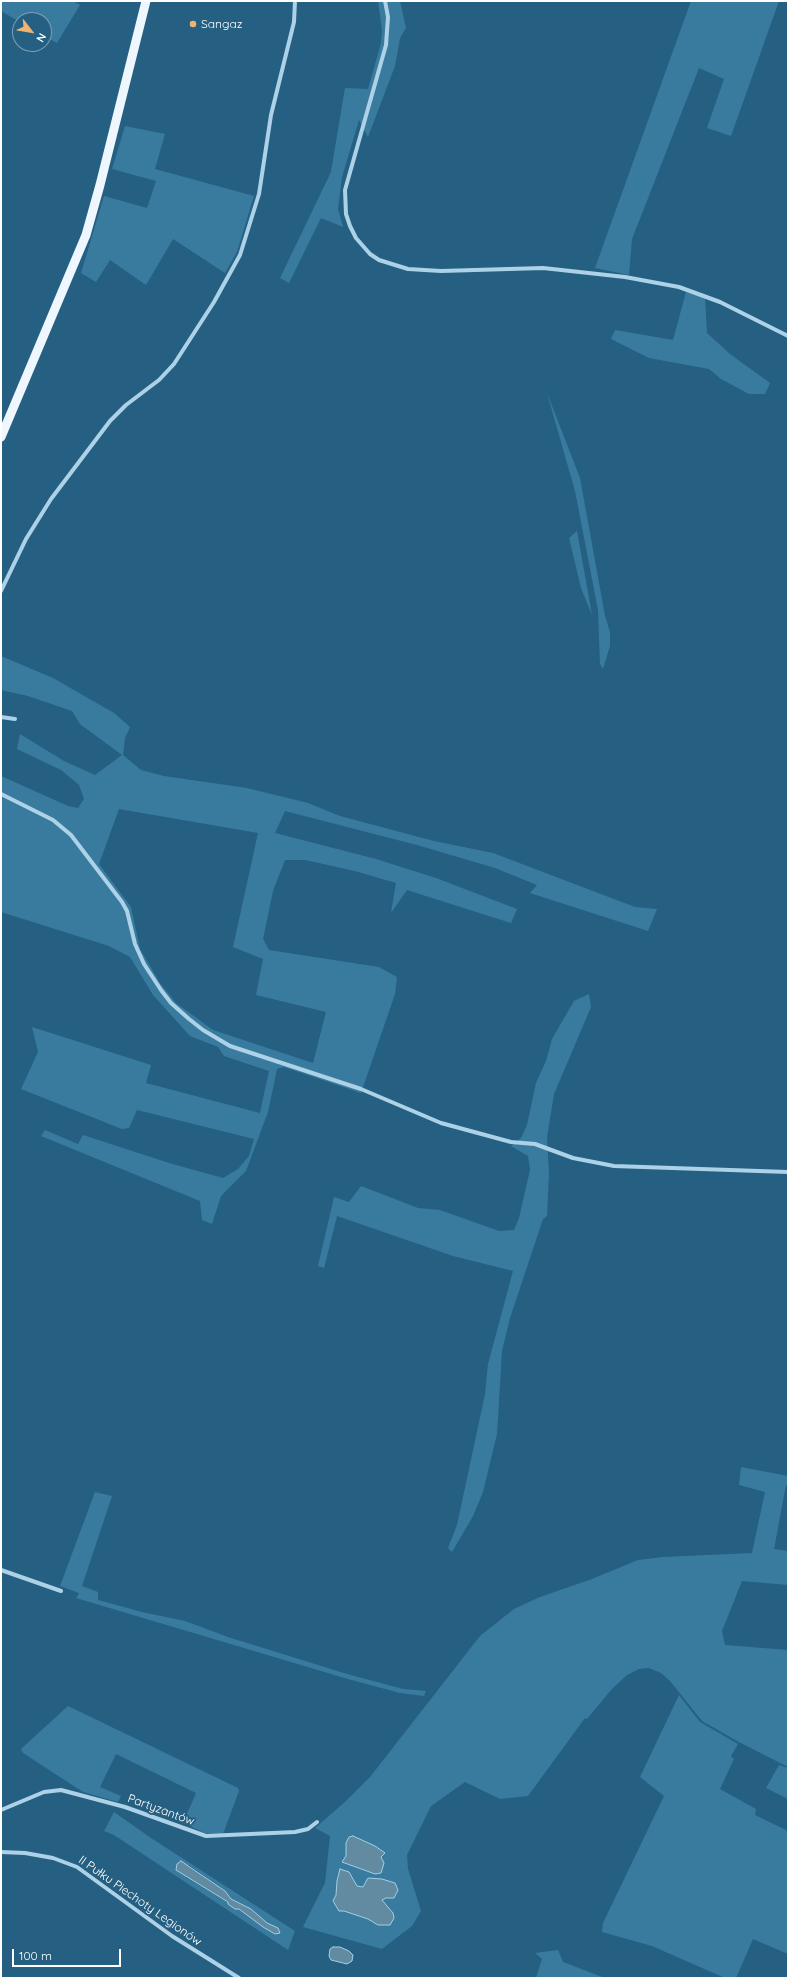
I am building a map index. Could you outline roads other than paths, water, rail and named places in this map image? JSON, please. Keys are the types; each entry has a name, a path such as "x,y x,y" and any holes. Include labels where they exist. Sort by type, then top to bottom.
{"main road":[{"path":"1,437 86,234 100,185 146,1"}],"street":[{"path":"1,592 26,539 51,499 110,421 126,405 159,380 174,364 214,302 240,255 259,194 271,114 294,22 295,1"},
{"path":"385,1 388,17 386,45 345,190 346,214 350,226 356,238 370,254 394,266 420,271 543,268 625,277 679,287 720,302 788,336"},
{"path":"1,717 14,719"},
{"path":"1,794 53,820 71,835 122,902 127,911 135,944 144,964 160,990 171,1003 189,1019 203,1030 230,1046 361,1089 441,1122 511,1142 535,1144 572,1158 614,1166 788,1172"},
{"path":"1,1570 61,1591"},
{"name":"Partyzantów","path":"1,1810 44,1792 61,1790 126,1807 206,1836 295,1832 308,1829 317,1822"},
{"name":"II Pułku Piechoty Legionów","path":"1,1852 47,1857 77,1867 172,1936 239,1978"}],"place":[{"name":"Sangaz","path":"193,24"}]}
